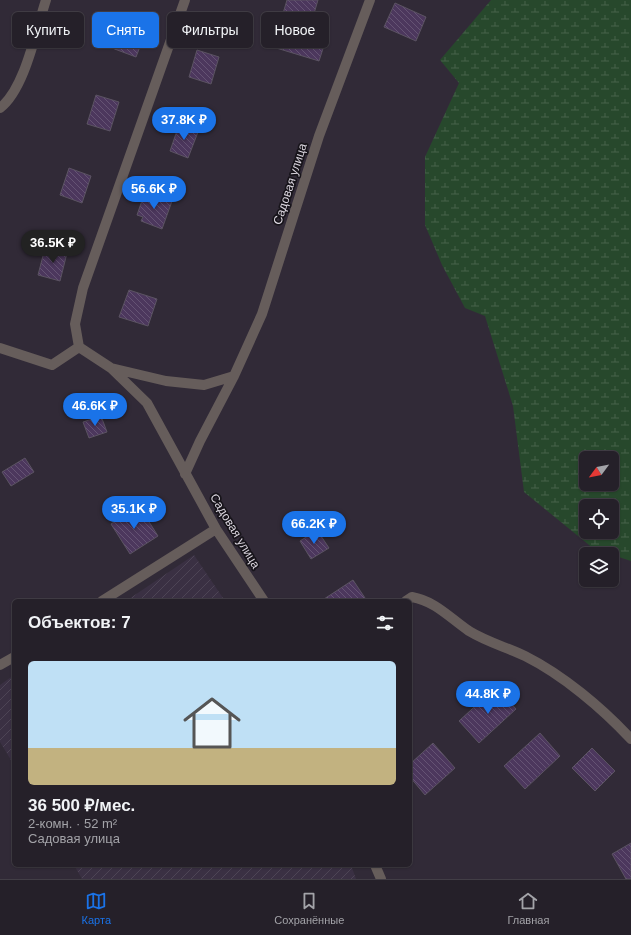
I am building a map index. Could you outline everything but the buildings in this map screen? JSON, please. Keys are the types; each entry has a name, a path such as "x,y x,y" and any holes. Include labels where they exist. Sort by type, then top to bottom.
{"street":[{"path":"0,108 9,101 21,80 46,0"},
{"path":"0,348 52,365 79,347 75,324 83,288 185,0"},
{"name":"Садовая улица","path":"185,474 200,441 234,376 262,314 319,136 370,0"},
{"name":"Садовая улица","path":"79,347 111,368 147,402 216,529 263,599"},
{"name":"Садовая улица","path":"111,368 166,381 204,385 234,376"},
{"path":"105,599 216,529"},
{"path":"408,599 412,596 424,599 445,612 468,630 494,644 525,656 565,680 620,727 631,739"},
{"path":"0,665 12,658"},
{"path":"376,867 381,879"}],"shaded area":[{"path":"194,555 224,599 129,599"},
{"path":"12,676 12,762 0,742 0,685"},
{"path":"75,867 352,867 356,879 82,879"}],"green space":[{"path":"491,0 631,0 631,561 619,557 619,547 592,547 582,539 619,539 619,499 579,499 579,537 524,492 513,406 485,316 465,308 442,265 425,225 425,157 459,83 440,60"}]}
